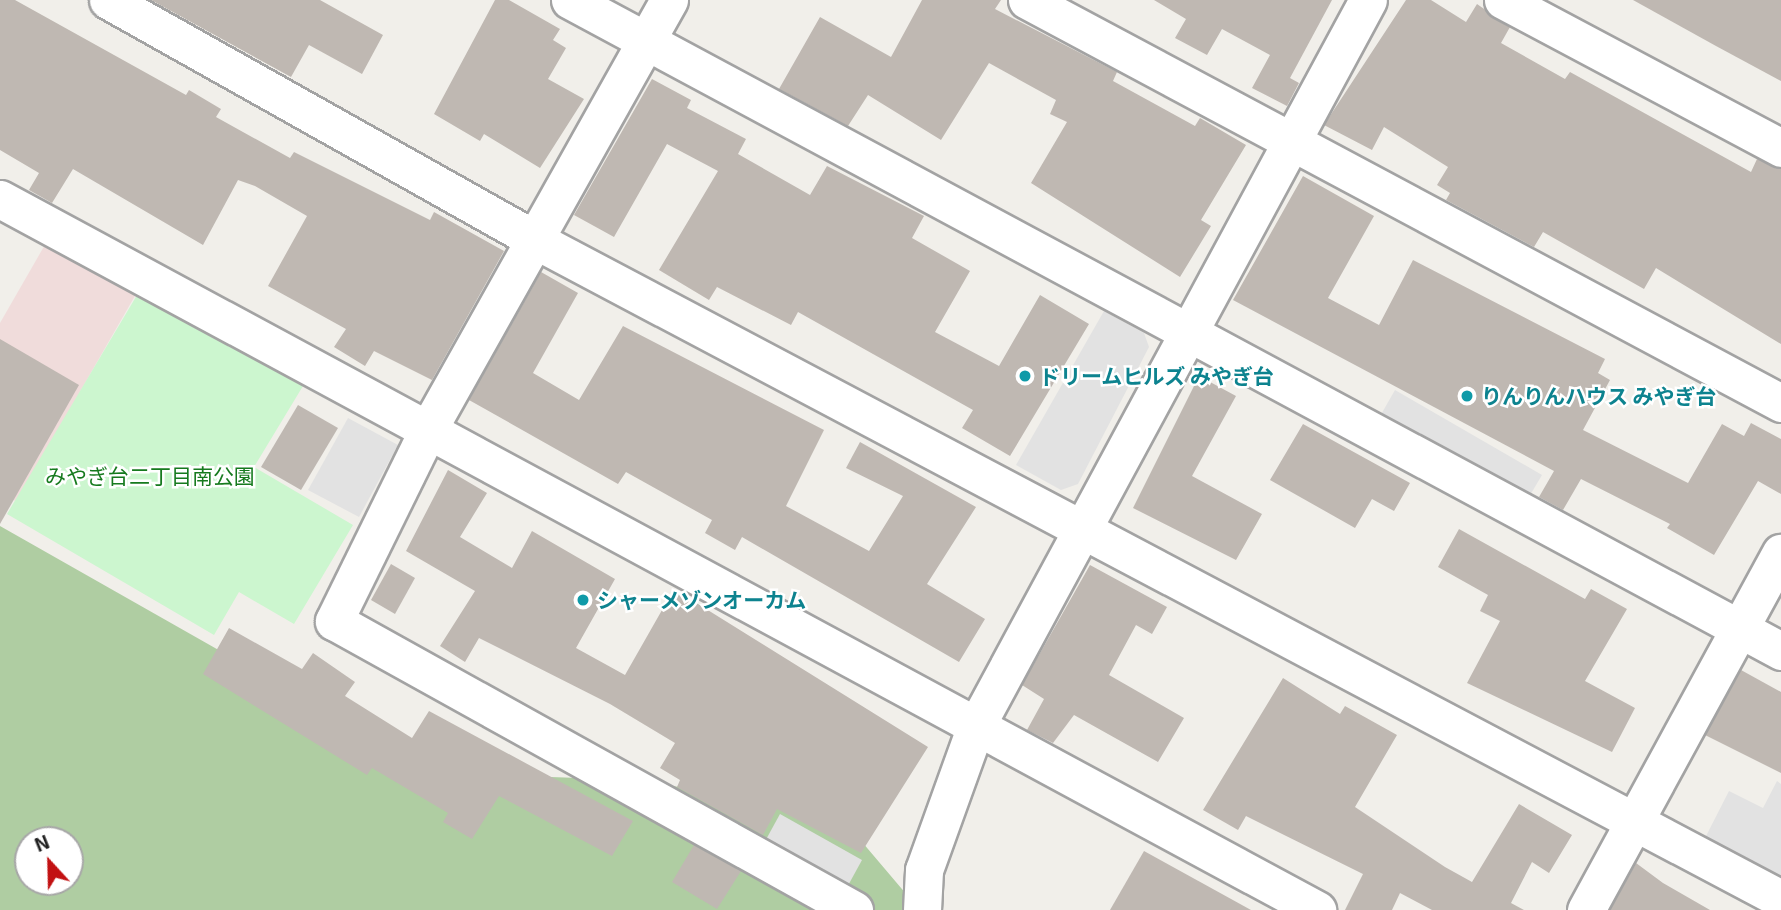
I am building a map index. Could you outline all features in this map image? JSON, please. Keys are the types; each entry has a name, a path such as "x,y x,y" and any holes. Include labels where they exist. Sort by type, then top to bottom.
{"street":[{"path":"108,0 537,241 1781,899"},
{"path":"570,0 1183,333 1781,651"},
{"path":"669,0 537,241 427,432 334,621 854,910"},
{"path":"1027,0 1289,144 1781,403"},
{"path":"922,910 923,870 975,729 1183,333 1368,0"},
{"path":"1503,0 1781,148"},
{"path":"0,199 975,729 1317,910"},
{"path":"1586,910 1781,553"}],"shaded area":[{"path":"46,243 136,294 17,502 0,492 0,323"},
{"path":"1104,311 1144,333 1149,347 1078,484 1061,490 1016,465"},
{"path":"1395,390 1542,475 1526,502 1379,418"},
{"path":"348,418 398,445 359,517 308,490"},
{"path":"1777,781 1781,784 1781,880 1704,840 1729,791 1763,808"},
{"path":"780,814 862,860 845,891 763,845"}],"green space":[{"name":"みやぎ台二丁目南公園","path":"140,290 303,386 254,467 353,525 294,624 239,592 214,635 7,514"},
{"path":"0,526 435,773 635,780 792,805 851,829 907,895 911,910 0,910"}],"building":[{"path":"0,0 15,0 186,95 189,90 221,109 216,117 290,158 294,152 430,220 434,212 504,251 432,380 374,351 365,366 334,347 346,329 268,286 307,216 255,186 238,180 203,245 73,169 52,203 29,190 39,173 0,150"},
{"path":"151,0 320,0 383,35 362,74 309,45 291,77"},
{"path":"495,0 509,0 560,29 553,40 566,48 548,79 584,99 540,168 484,134 480,141 434,114"},
{"path":"922,0 1001,0 995,9 1117,72 1113,81 1195,126 1200,118 1246,145 1201,220 1211,226 1180,277 1031,183 1067,122 1050,114 1056,100 989,63 941,140 868,95 848,126 779,89 820,17 891,57"},
{"path":"1154,0 1332,0 1290,78 1299,83 1287,106 1252,88 1270,55 1222,29 1207,55 1175,38 1186,19"},
{"path":"1406,0 1431,0 1466,22 1477,4 1510,27 1501,43 1565,79 1570,72 1751,172 1757,159 1781,169 1781,344 1656,268 1644,289 1543,232 1534,247 1446,200 1450,193 1437,185 1448,167 1384,127 1372,150 1324,125"},
{"path":"1633,0 1781,0 1781,81 1716,46"},
{"path":"652,79 691,100 687,108 746,139 738,154 810,195 827,166 924,216 912,238 970,271 935,332 999,366 1040,295 1089,324 1010,456 962,428 973,410 798,312 791,325 717,287 709,300 659,270 718,171 667,144 614,237 574,215"},
{"path":"1303,176 1374,216 1328,298 1379,325 1413,260 1605,359 1598,373 1610,380 1583,430 1688,483 1722,424 1744,436 1751,423 1781,439 1781,494 1758,481 1714,555 1667,528 1670,524 1581,479 1563,510 1539,497 1554,471 1233,300"},
{"path":"541,272 578,293 533,373 579,400 623,326 824,430 786,506 869,551 903,496 846,468 860,442 976,507 927,584 985,619 959,662 742,537 735,550 705,533 712,520 626,472 618,484 469,400"},
{"path":"0,339 79,385 0,524"},
{"path":"1199,376 1236,396 1192,476 1262,514 1236,560 1133,508"},
{"path":"298,405 338,428 301,490 261,467"},
{"path":"1303,424 1410,483 1394,511 1372,499 1355,528 1270,480"},
{"path":"448,470 487,493 460,537 512,568 532,531 615,579 576,648 625,675 674,589 928,747 861,853 777,809 763,835 677,787 680,780 660,768 675,743 610,704 479,638 465,662 440,646 475,591 406,551"},
{"path":"1459,529 1585,599 1591,589 1627,609 1585,681 1635,708 1612,752 1467,683 1500,621 1480,611 1488,595 1438,567"},
{"path":"391,564 415,578 395,614 371,600"},
{"path":"1090,565 1167,607 1152,634 1136,625 1109,675 1184,718 1158,762 1074,715 1053,743 1027,730 1044,699 1022,685"},
{"path":"229,628 302,669 313,653 355,682 345,696 412,738 429,711 633,821 612,856 499,796 472,839 443,822 448,813 372,768 367,775 203,674"},
{"path":"1741,670 1781,692 1781,773 1705,735"},
{"path":"1283,678 1340,714 1345,706 1397,735 1355,807 1472,882 1519,804 1572,835 1549,873 1532,862 1511,903 1524,910 1432,910 1400,893 1392,910 1345,910 1363,874 1246,816 1238,830 1203,810"},
{"path":"694,845 741,871 717,909 672,882"},
{"path":"1144,851 1251,910 1110,910"},
{"path":"1636,863 1663,883 1710,910 1610,910"}],"place":[{"name":"ドリームヒルズ みやぎ台","path":"1025,376"},
{"name":"りんりんハウス みやぎ台","path":"1467,396"},
{"name":"シャーメゾンオーカム","path":"583,600"}]}
